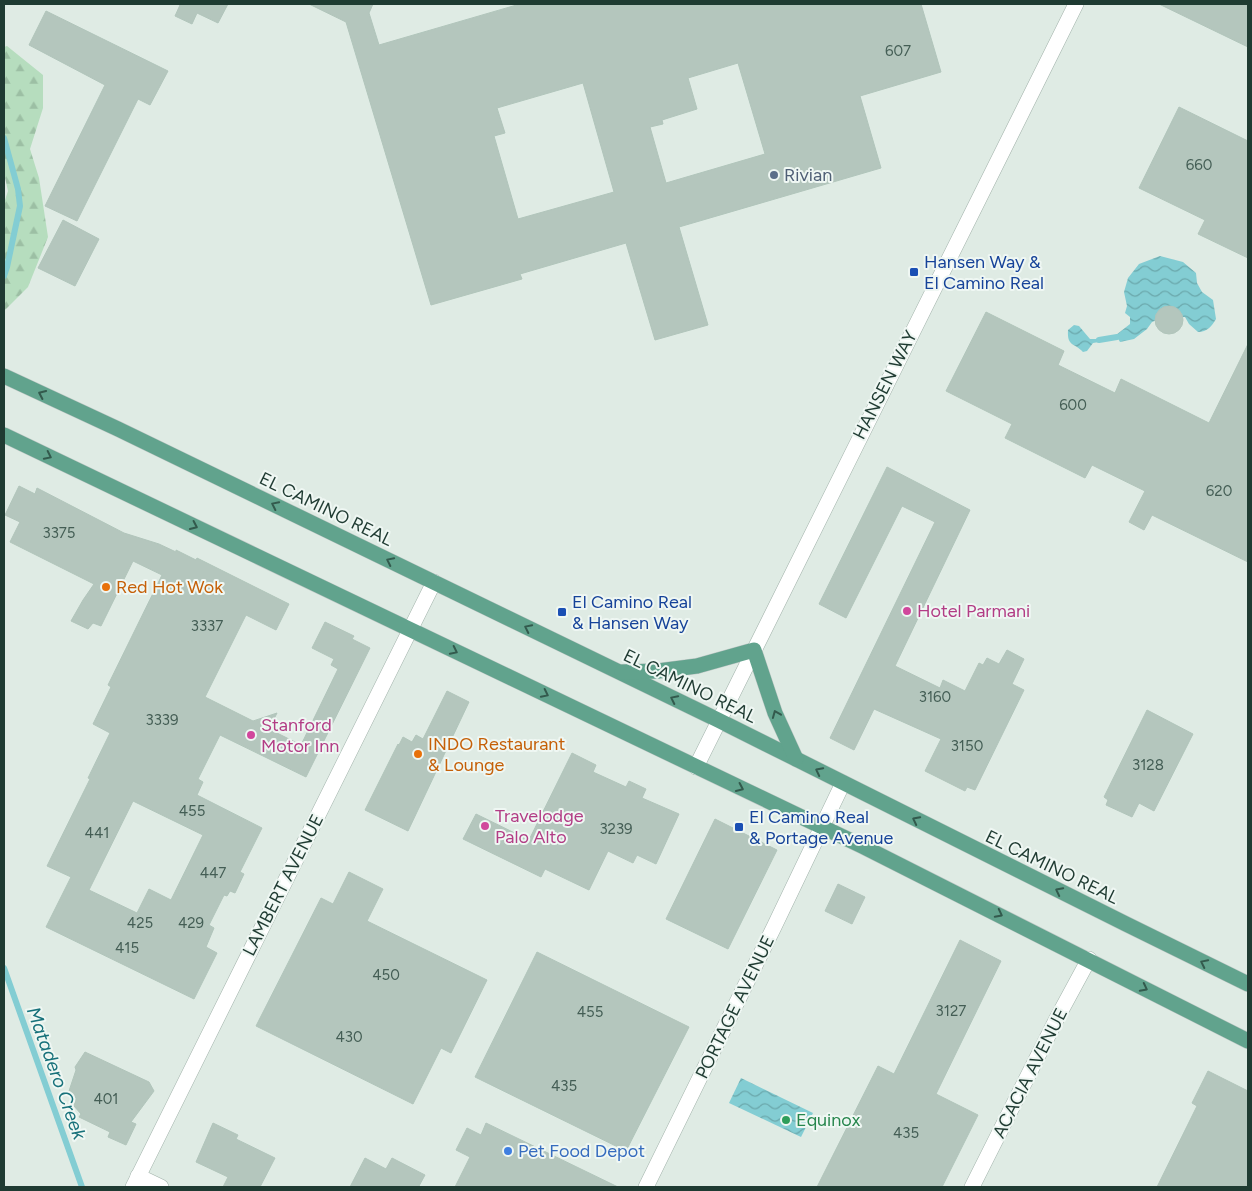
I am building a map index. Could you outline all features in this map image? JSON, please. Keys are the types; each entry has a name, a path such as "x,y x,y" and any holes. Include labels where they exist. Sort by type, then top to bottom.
{"main road":[{"name":"EL CAMINO REAL","path":"4,376 135,437 718,720 1248,984"},
{"path":"4,435 822,826 1089,959 1248,1041"},
{"path":"619,672 658,671 697,666 754,650 775,713 796,759"}],"street":[{"name":"HANSEN WAY","path":"696,767 1076,4"},
{"name":"LAMBERT AVENUE","path":"136,1182 434,582"},
{"name":"PORTAGE AVENUE","path":"646,1187 843,783"},
{"name":"ACACIA AVENUE","path":"972,1187 1056,1020 1089,959"},
{"path":"136,1182 161,1187"}],"green space":[{"path":"7,46 43,75 43,108 30,149 39,178 48,237 28,287 4,311 4,203 8,191 4,173 4,47"}],"water":[{"path":"1160,256 1183,262 1196,273 1197,283 1202,292 1213,300 1216,319 1209,328 1198,332 1189,324 1185,317 1159,319 1152,322 1147,329 1134,339 1120,342 1116,335 1130,324 1130,317 1125,313 1127,306 1124,292 1128,278 1139,264"},
{"path":"1074,325 1079,326 1090,339 1098,339 1099,342 1093,343 1087,351 1083,352 1072,344 1069,339 1068,330"},
{"path":"741,1078 813,1113 801,1137 729,1103"}],"building":[{"path":"178,4 228,4 218,23 197,13 192,24 175,16 180,5"},
{"name":"Rivian","path":"309,4 373,4 369,13 379,45 520,4 921,4 941,72 860,96 881,168 679,227 708,325 655,340 626,243 520,274 522,279 431,305 346,22","holes":["738,63 765,154 666,183 650,127 663,124 662,120 697,109 688,78","583,83 614,192 518,219 494,136 505,133 497,108"]},
{"path":"1159,4 1248,4 1248,47"},
{"path":"46,11 168,71 150,105 138,99 77,221 45,206 105,85 29,45"},
{"path":"1179,107 1248,141 1248,258 1198,234 1205,220 1139,188"},
{"path":"63,220 99,239 75,286 38,268"},
{"path":"1169,306 1179,310 1183,320 1179,330 1169,334 1159,330 1155,320 1159,310"},
{"path":"986,312 1064,351 1058,365 1115,393 1121,379 1209,423 1248,344 1248,562 1152,515 1144,530 1129,522 1145,491 1092,465 1085,478 1005,438 1012,424 946,391"},
{"path":"887,467 970,510 895,666 940,688 943,680 965,691 979,663 983,665 987,658 999,664 1007,650 1024,659 1012,684 1024,690 975,790 967,787 965,791 925,771 941,739 874,709 854,750 830,738 935,522 902,506 846,618 819,604"},
{"path":"19,486 35,494 37,488 124,533 159,544 176,552 176,550 196,560 197,558 289,604 276,630 246,615 205,697 253,721 277,713 269,729 301,745 338,669 331,665 334,659 312,648 325,622 354,636 352,639 370,648 306,777 220,735 198,779 203,782 197,795 262,828 240,872 244,874 235,893 230,891 227,896 224,895 209,925 214,928 206,947 217,953 194,999 46,927 71,877 47,866 90,779 88,778 110,733 93,724 111,687 108,685 162,575 133,561 101,626 93,623 88,629 71,621 94,584 10,542 20,522 5,515","holes":["133,801 203,835 171,900 149,889 137,913 89,890"]},
{"name":"INDO Restaurant & Lounge","path":"447,691 469,702 408,831 365,810 398,744 403,737 412,742 416,735 423,739"},
{"path":"1147,710 1193,734 1154,811 1139,803 1132,817 1106,805 1108,800 1104,797"},
{"path":"572,753 596,765 593,772 626,787 629,781 646,789 642,798 679,814 656,864 637,855 633,863 608,851 589,890 545,869 541,877 463,839 476,814 529,840"},
{"path":"715,819 777,850 728,949 666,919"},
{"path":"349,872 383,889 367,921 487,980 451,1053 441,1048 413,1104 256,1026 321,898 333,904"},
{"path":"838,884 865,897 852,924 825,911"},
{"path":"960,940 1001,961 936,1094 978,1115 942,1187 817,1187 878,1066 894,1074"},
{"path":"537,952 689,1027 626,1151 475,1077"},
{"path":"85,1052 149,1082 154,1091 131,1122 136,1124 126,1145 108,1137 110,1132 79,1117 81,1114 74,1106 76,1098 69,1091 76,1070 75,1067"},
{"path":"1208,1071 1248,1091 1248,1187 1157,1187 1197,1106 1192,1103"},
{"path":"213,1123 238,1135 236,1139 275,1158 260,1187 223,1187 228,1177 196,1162"},
{"name":"Pet Food Depot","path":"486,1123 618,1187 455,1187 470,1157 456,1150 467,1128 481,1135"},
{"path":"365,1158 386,1169 392,1158 425,1175 419,1186 422,1187 350,1187"}],"waterway":[{"name":"Matadero Creek","path":"4,138 18,189 20,206 4,276"},
{"path":"1099,340 1117,337"},
{"name":"Matadero Creek","path":"4,968 82,1187"}],"place":[{"name":"Rivian","path":"774,175"},
{"name":"Hansen Way & El Camino Real","path":"914,272"},
{"name":"Red Hot Wok","path":"106,587"},
{"name":"Hotel Parmani","path":"907,611"},
{"name":"El Camino Real & Hansen Way","path":"562,612"},
{"name":"Stanford Motor Inn","path":"251,735"},
{"name":"INDO Restaurant & Lounge","path":"418,754"},
{"name":"Travelodge Palo Alto","path":"485,826"},
{"name":"El Camino Real & Portage Avenue","path":"739,827"},
{"name":"Equinox","path":"786,1120"},
{"name":"Pet Food Depot","path":"508,1151"}]}
